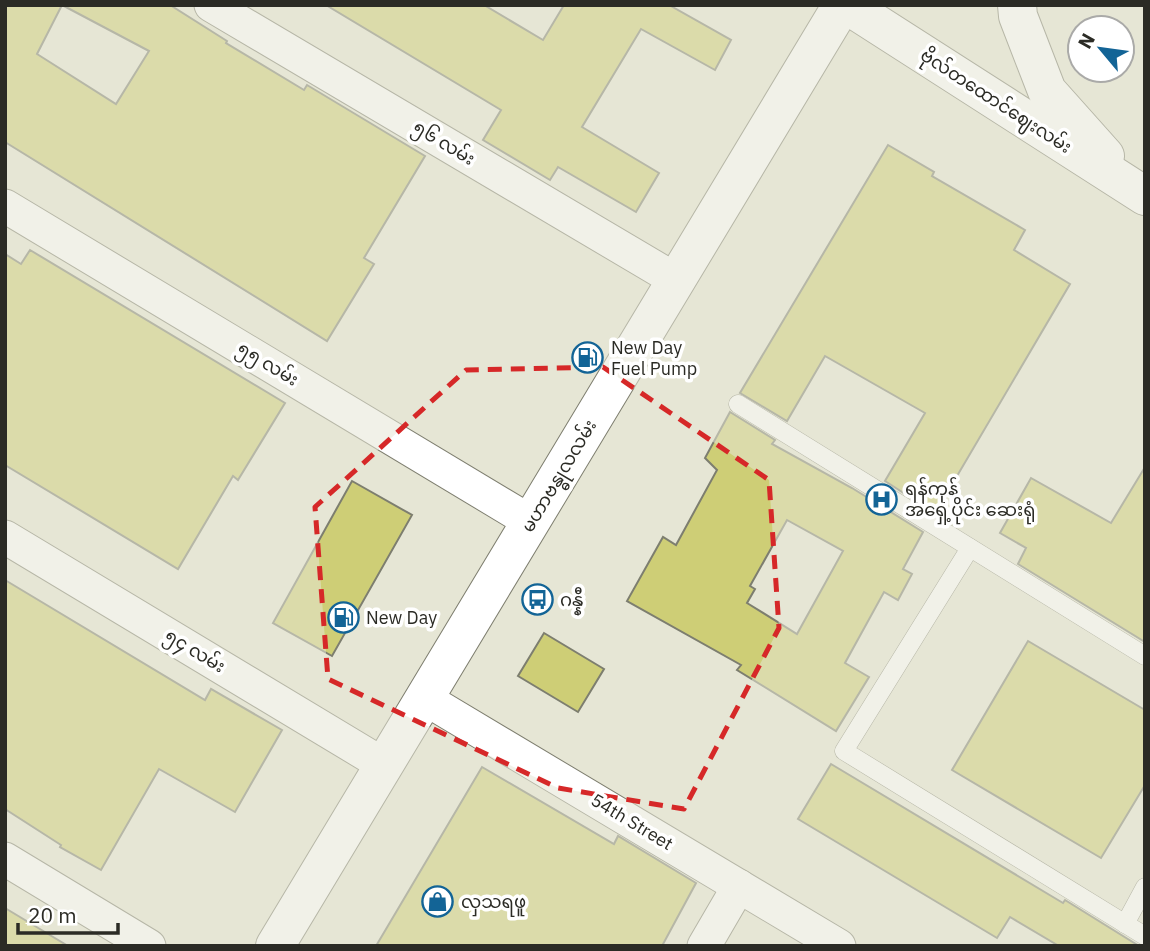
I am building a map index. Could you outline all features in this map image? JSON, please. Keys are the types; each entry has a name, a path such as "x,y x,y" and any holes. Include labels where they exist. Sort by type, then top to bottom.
{"main road":[{"name":"မဟာဗန္ဓုလလမ်း","path":"275,946 844,5"},
{"name":"ဗိုလ်တထောင်ဈေးလမ်း","path":"844,5 1140,194"},
{"path":"1017,5 1018,16 1047,90 1140,194"}],"street":[{"name":"၅၆ လမ်း","path":"211,5 676,280"},
{"name":"၅၅ လမ်း","path":"5,206 531,522"},
{"name":"၅၄ လမ်း","path":"5,537 384,765"},
{"name":"54th Street","path":"424,698 839,946"},
{"path":"5,859 149,946"},
{"path":"704,946 739,886"}],"lane":[{"path":"738,404 1145,656"},
{"path":"970,548 844,751 1145,936"},
{"path":"1125,924 1145,887"}],"highlighted area":[{"path":"603,367 769,480 779,628 684,809 558,788 328,679 315,507 466,370"}],"building":[{"path":"5,5 62,5 170,5 304,90 307,85 425,156 364,258 374,264 327,341 5,142","holes":["62,5 149,51 116,104 37,54"]},
{"path":"326,5 484,5 543,40 564,5 669,5 731,40 715,70 641,29 582,127 659,173 636,212 558,167 550,180 483,140 501,110"},
{"path":"888,145 934,172 932,176 1025,230 1014,250 1070,284 937,510 933,512 885,481 925,413 825,356 787,421 740,393"},
{"path":"30,250 285,403 238,480 233,476 178,569 5,465 5,254 21,264"},
{"path":"730,412 775,440 772,444 852,488 923,532 903,569 912,574 898,600 884,592 845,663 869,677 836,731 737,670 741,665 627,601 663,537 676,545 717,470 705,458","holes":["787,520 843,551 797,634 747,603 755,589 750,586"]},
{"path":"1145,467 1145,642 1018,564 1026,548 1000,533 1031,478 1111,523"},
{"path":"352,481 412,515 332,656 273,623"},
{"path":"5,580 205,700 211,689 282,730 235,812 159,769 101,870 60,847 61,845 5,809"},
{"path":"544,633 604,669 578,712 518,676"},
{"path":"1028,641 1145,710 1145,785 1101,858 952,770"},
{"path":"831,764 1139,946 1059,946 1010,917 997,938 798,819"},
{"path":"482,767 614,844 618,836 696,883 662,946 376,946"},
{"path":"5,908 68,946 5,946"}],"place":[{"name":"New Day Fuel Pump","path":"588,358"},
{"name":"ရန်ကုန် အရှေ့ပိုင်း ဆေးရုံ","path":"882,499"},
{"name":"ဂန္နီ","path":"537,600"},
{"name":"New Day","path":"343,618"},
{"name":"လှသရဖူ","path":"438,902"}]}
